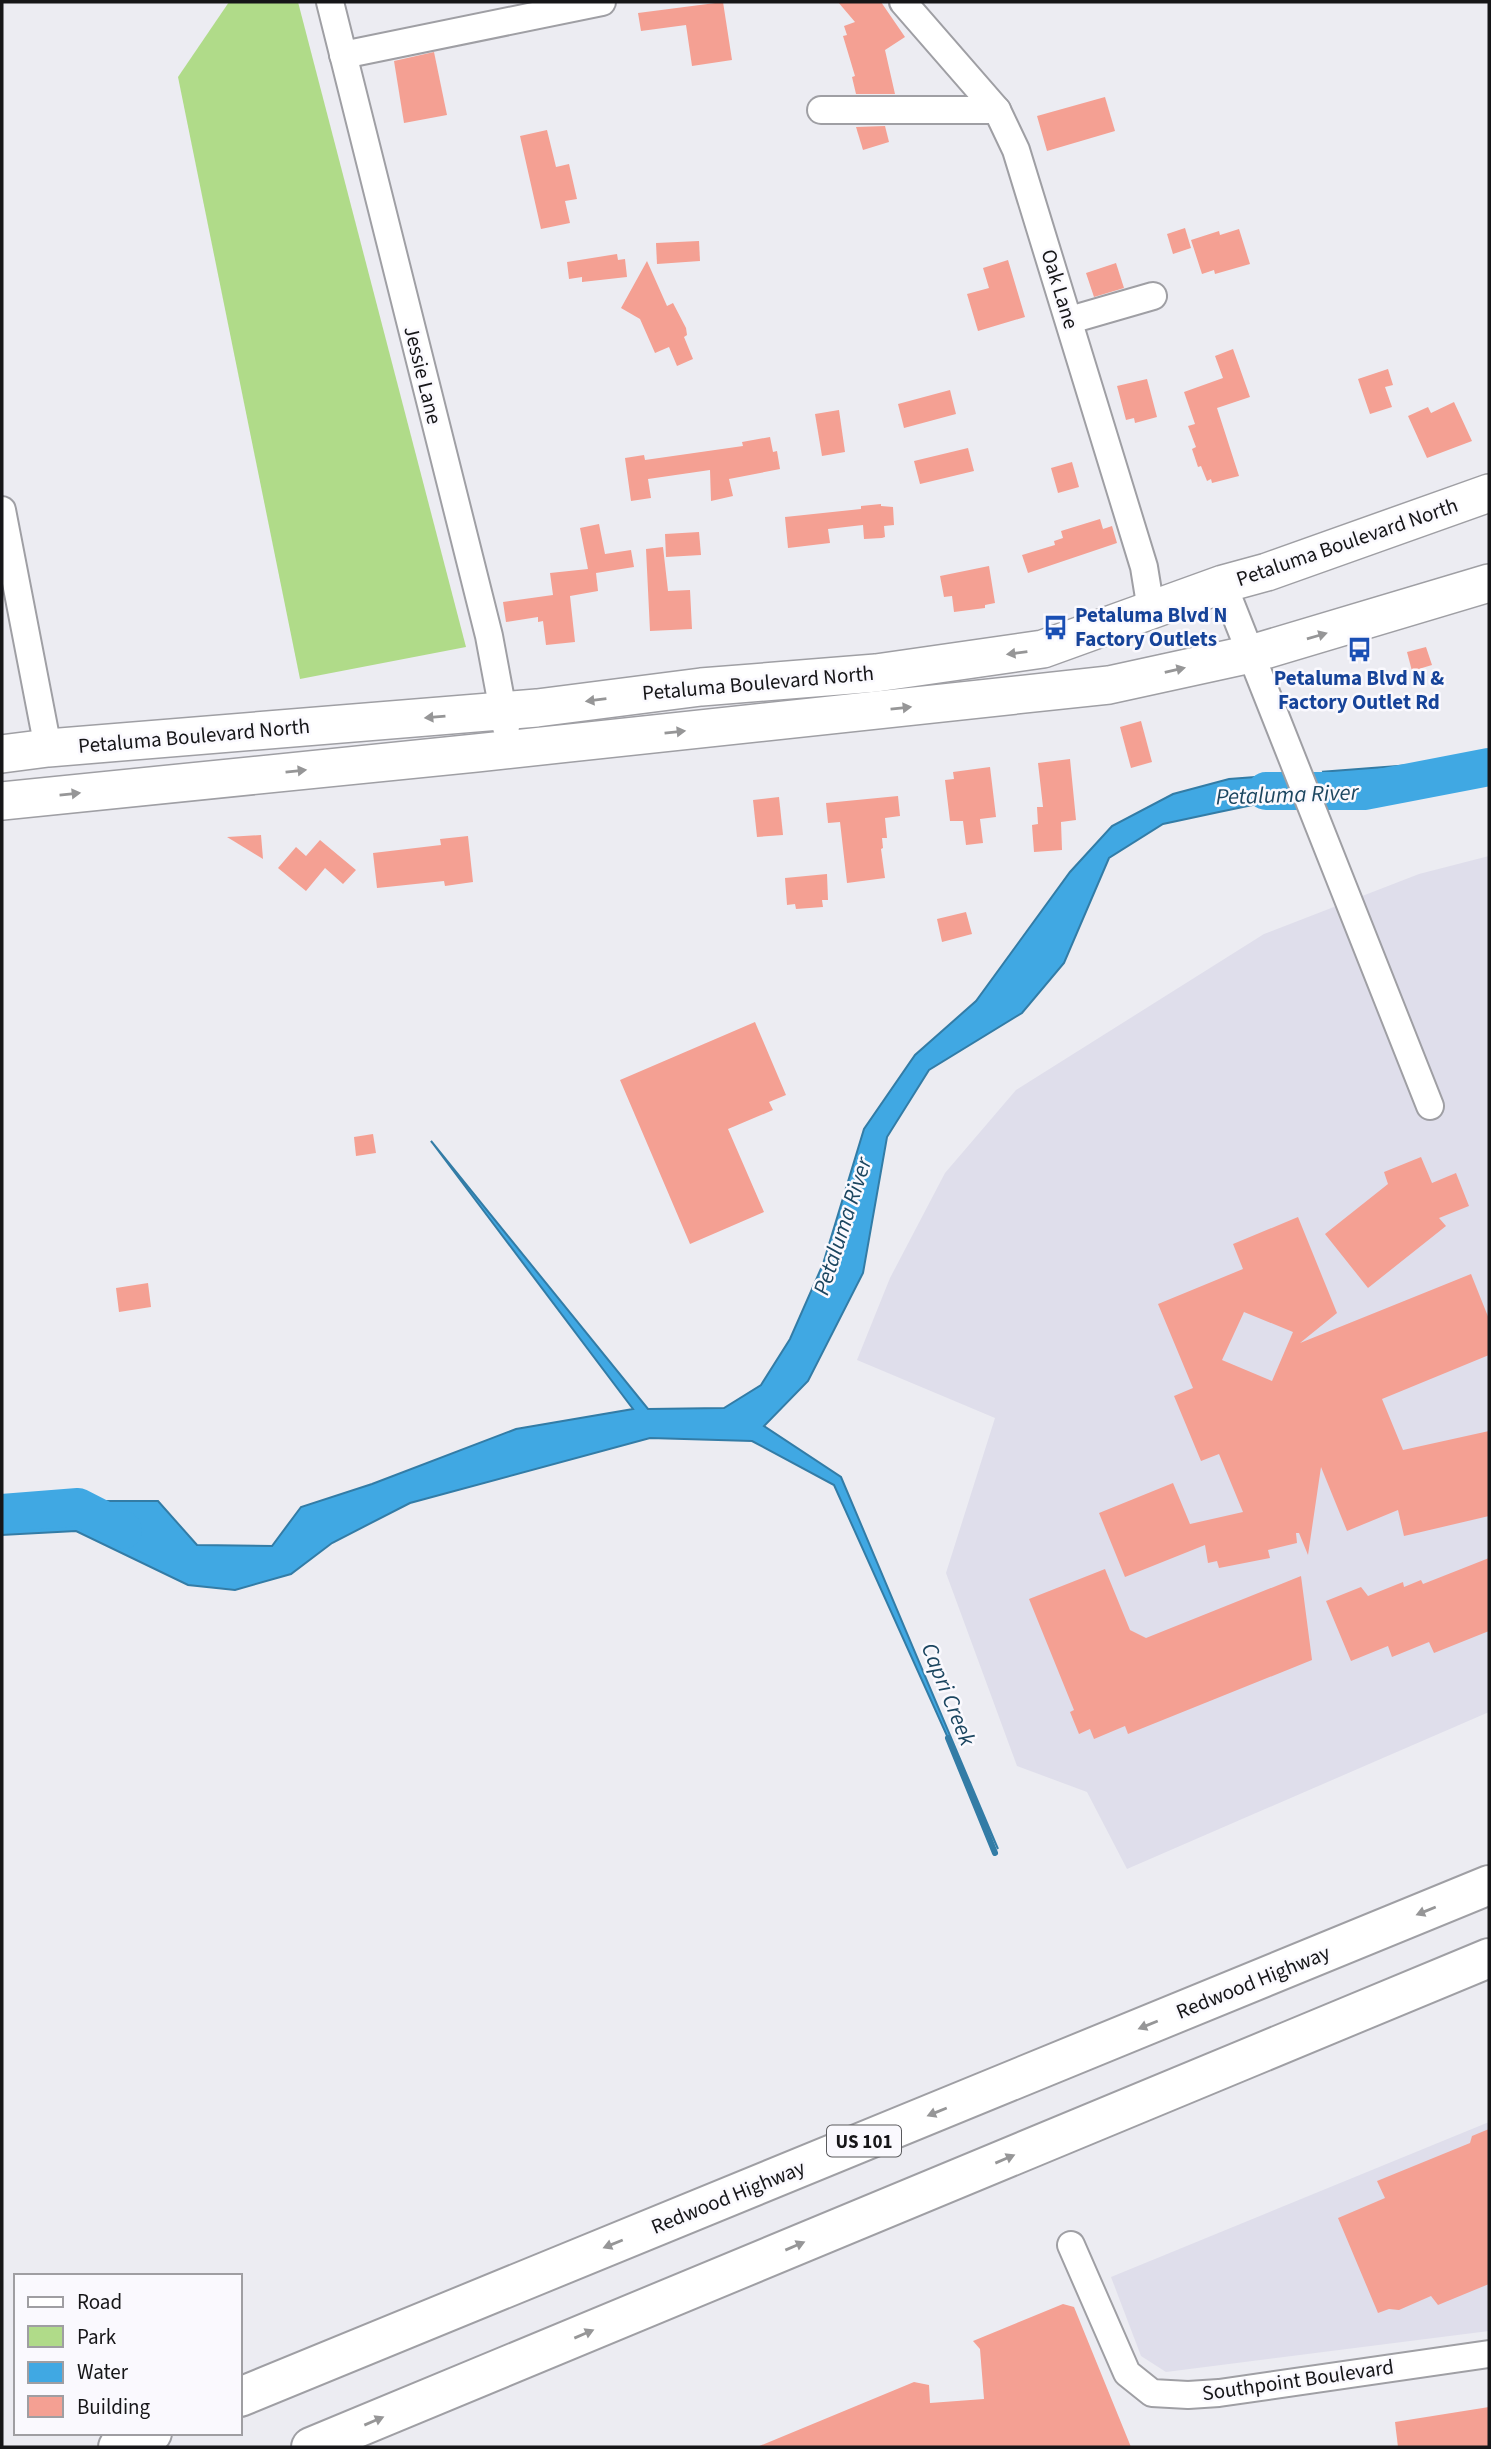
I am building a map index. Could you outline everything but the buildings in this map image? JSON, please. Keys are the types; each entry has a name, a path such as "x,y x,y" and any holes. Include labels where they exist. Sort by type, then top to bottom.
{"highway":[{"name":"Redwood Highway","path":"242,2396 1489,1885"},
{"path":"311,2447 1489,1958"},
{"path":"118,2447 147,2435"}],"main road":[{"name":"Petaluma Boulevard North","path":"2,754 503,711 701,687 876,673 1043,649 1489,493"},
{"name":"Petaluma Boulevard North","path":"2,801 510,750 1109,685 1251,654 1489,583"}],"street":[{"name":"Jessie Lane","path":"330,2 489,636 510,750"},
{"path":"343,55 602,2"},
{"name":"Oak Lane","path":"903,2 997,110 1016,150 1144,567 1152,610"},
{"path":"821,110 997,110"},
{"path":"1070,320 1153,296"},
{"path":"2,510 48,748"},
{"path":"1223,584 1430,1106"},
{"name":"Southpoint Boulevard","path":"1071,2245 1127,2373 1152,2393 1219,2393 1489,2354"}],"shaded area":[{"path":"1489,856 1489,1712 1127,1869 1087,1792 1017,1766 946,1573 995,1418 857,1360 890,1278 945,1173 1016,1090 1264,934 1419,874"},
{"path":"1489,2122 1489,2331 1166,2372 1141,2356 1111,2277"}],"green space":[{"path":"229,2 298,2 466,647 300,679 178,77"}],"water":[{"path":"1489,759 1489,778 1373,780 1163,824 1109,858 1064,963 1022,1013 929,1070 887,1137 863,1273 808,1381 764,1426 841,1477 998,1849 834,1485 752,1441 650,1438 410,1503 332,1543 291,1574 235,1590 188,1585 76,1531 2,1535 2,1515 25,1520 100,1501 158,1501 197,1545 272,1546 301,1507 372,1484 516,1429 633,1409 431,1141 648,1409 724,1408 761,1385 790,1339 823,1264 864,1129 915,1055 976,1001 1070,872 1112,826 1173,794 1229,779"}],"pier":[{"path":"1321,769 1330,792 1275,804 1262,773"}],"waterway":[{"name":"Petaluma River","path":"1266,791 1364,791 1489,767"},
{"name":"Petaluma River","path":"2,1513 78,1507 123,1530"},
{"name":"Capri Creek","path":"948,1738 995,1853"}],"place":[{"name":"Petaluma Blvd N Factory Outlets","path":"1055,627"},
{"name":"Petaluma Blvd N & Factory Outlet Rd","path":"1359,649"}]}
